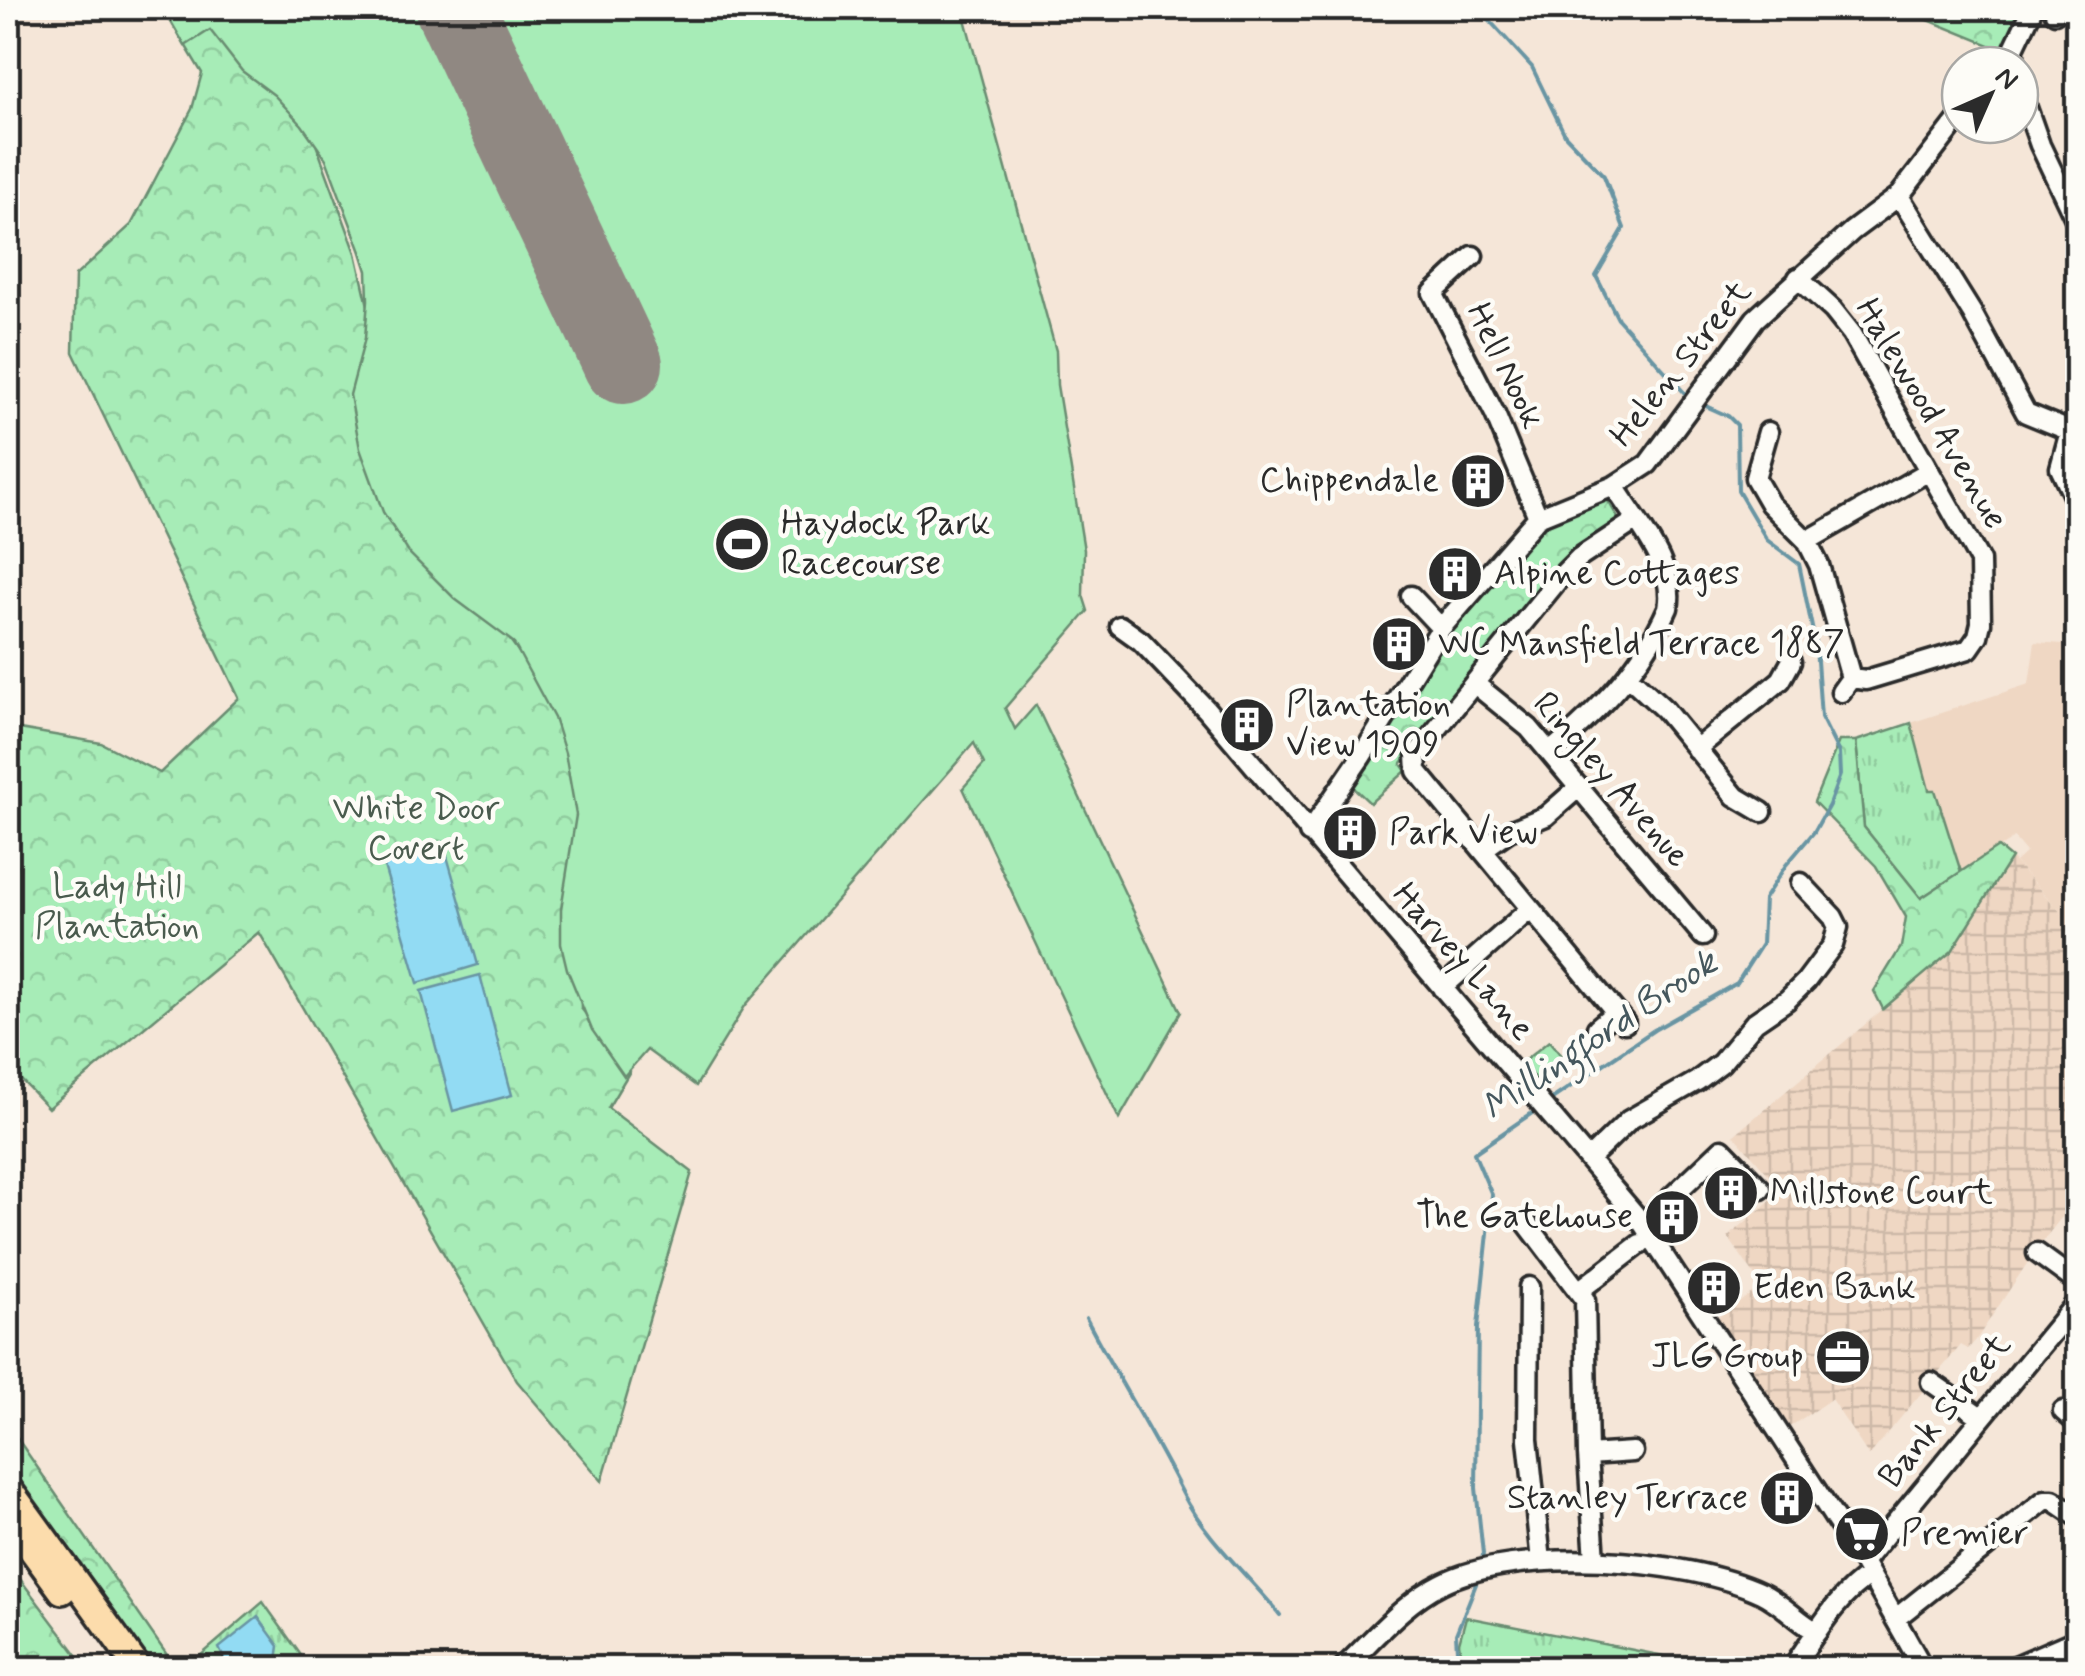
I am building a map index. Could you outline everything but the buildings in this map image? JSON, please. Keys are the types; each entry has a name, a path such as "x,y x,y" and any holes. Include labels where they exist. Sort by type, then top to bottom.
{"highway":[{"path":"8,1488 138,1668"},
{"path":"8,1517 118,1668"}],"street":[{"path":"2016,45 2034,8"},
{"path":"2040,142 2076,221"},
{"name":"Helen Street","path":"1309,833 1441,628 1538,517 1614,486 1648,464 1755,318 1899,196 1940,143"},
{"path":"1899,196 1972,313 2026,413 2065,429 2076,428 2060,474 2078,506"},
{"name":"Hell Nook","path":"1473,256 1433,292 1495,414 1538,517"},
{"name":"Halewood Avenue","path":"1772,441 1755,478 1760,490 1807,541 1826,582 1846,685 1962,652 1973,645 1982,622 1980,560 1852,334 1798,278"},
{"path":"1807,541 1929,471"},
{"path":"1550,752 1604,705 1628,676 1663,619 1670,596 1664,570 1614,486"},
{"path":"1598,1028 1620,1018 1415,764 1416,755 1562,575 1579,558 1635,521"},
{"path":"1411,596 1441,628"},
{"name":"Harvey Lane","path":"1120,626 1141,641 1206,710 1643,1224 1866,1568 1923,1668"},
{"path":"1696,749 1793,672"},
{"path":"1628,676 1664,709 1736,796 1762,812"},
{"name":"Ringley Avenue","path":"1475,684 1529,728 1698,930 1676,938"},
{"path":"1483,849 1510,831 1546,816 1579,787"},
{"path":"1589,1159 1641,1111 1710,1072 1755,1022 1806,981 1833,945 1838,927 1834,917 1800,883"},
{"path":"1442,988 1529,910"},
{"path":"1643,1224 1722,1149 1762,1189"},
{"path":"1525,1221 1586,1300 1588,1455 1595,1560"},
{"path":"1580,1290 1640,1244"},
{"path":"2037,1253 2078,1283"},
{"path":"1528,1287 1528,1439 1541,1560"},
{"name":"Bank Street","path":"1792,1668 1981,1417 2076,1305"},
{"path":"1508,1308 1528,1308"},
{"path":"1931,1382 1981,1417"},
{"path":"1588,1455 1633,1452"},
{"path":"1895,1618 2045,1500 2053,1500 2078,1517"},
{"path":"1343,1668 1423,1594 1476,1570 1541,1560 1649,1566 1740,1585 1772,1598 1818,1632"},
{"path":"2011,1668 2078,1639"}],"shaded area":[{"path":"2035,642 2077,645 2077,930 2015,862 2026,852 2014,838 1921,898 1856,741 2029,684"},
{"path":"2011,858 2077,930 2077,1198 2038,1247 1976,1340 1968,1349 1961,1345 1869,1456 1831,1399 1785,1430 1713,1321 1762,1286 1728,1237 1782,1190 1734,1135 1952,951"}],"green space":[{"name":"White Door Covert","path":"163,8 266,8 356,253 414,508 601,765 579,951 581,1008 630,1071 608,1108 692,1172 602,1481 517,1381 259,932 48,1108 8,1066 8,727 101,743 160,773 239,698 73,352 75,276 131,225 192,109 202,73"},
{"name":"Haydock Park Racecourse","path":"163,8 962,8 1056,351 1057,385 1084,550 1083,595 1088,611 1005,708 1015,729 1036,705 1181,1012 1119,1119 963,788 984,764 974,743 745,1006 696,1086 647,1050 624,1076 592,1030 561,944 561,909 576,815 554,718 513,642 455,599 409,553 383,512 360,449 350,395 365,338 367,271 326,159 302,125 274,95 242,71 210,30 185,46"},
{"path":"1899,8 2025,8 2007,45 1989,45"},
{"path":"1603,498 1619,520 1615,526 1483,665 1401,764 1406,771 1370,803 1353,782 1400,699 1455,620 1503,573 1537,527 1556,514"},
{"path":"1911,723 1929,790 1935,790 1961,872 1921,898 1864,827 1856,741"},
{"path":"1839,741 1856,741 1864,827 1921,898 1998,847 2011,858 1952,951 1883,1009 1874,991 1901,947 1906,917 1876,866 1814,802"},
{"path":"1549,1041 1569,1065 1537,1087 1519,1065"},
{"path":"8,1425 176,1668 145,1668 8,1476"},
{"path":"8,1563 87,1668 8,1668"},
{"path":"263,1602 310,1668 186,1668"},
{"path":"1466,1617 1674,1658 1698,1668 1463,1668 1459,1643"}],"water":[{"path":"443,842 478,965 418,983 382,859"},
{"path":"480,975 512,1095 453,1111 421,991"},
{"path":"258,1617 279,1646 276,1668 228,1668 219,1648"}],"waterway":[{"name":"Millingford Brook","path":"1478,8 1532,67 1565,135 1604,176 1624,228 1596,276 1618,319 1690,399"},
{"name":"Millingford Brook","path":"1546,1103 1654,1030 1737,983 1762,944 1764,899 1814,832 1840,775 1839,753 1821,717 1816,647 1799,564 1767,540 1738,491 1737,425 1728,416 1699,403"},
{"name":"Millingford Brook","path":"1481,1565 1476,1488 1478,1327 1492,1195 1474,1153 1538,1109"},
{"path":"1086,1318 1193,1511 1280,1615"},
{"name":"Millingford Brook","path":"1458,1668 1456,1634 1478,1579"}],"runway":[{"path":"455,8 623,364"}],"place":[{"name":"Chippendale","path":"1478,481"},
{"name":"Haydock Park Racecourse","path":"742,544"},
{"name":"Alpine Cottages","path":"1455,574"},
{"name":"WC Mansfield Terrace 1887","path":"1399,644"},
{"name":"Plantation View 1909","path":"1247,725"},
{"name":"Park View","path":"1350,833"},
{"name":"Millstone Court","path":"1731,1193"},
{"name":"The Gatehouse","path":"1672,1217"},
{"name":"Eden Bank","path":"1714,1288"},
{"name":"JLG Group","path":"1843,1357"},
{"name":"Stanley Terrace","path":"1787,1498"},
{"name":"Premier","path":"1862,1534"}],"park label":[{"name":"Lady Hill Plantation","path":"117,907"}]}
